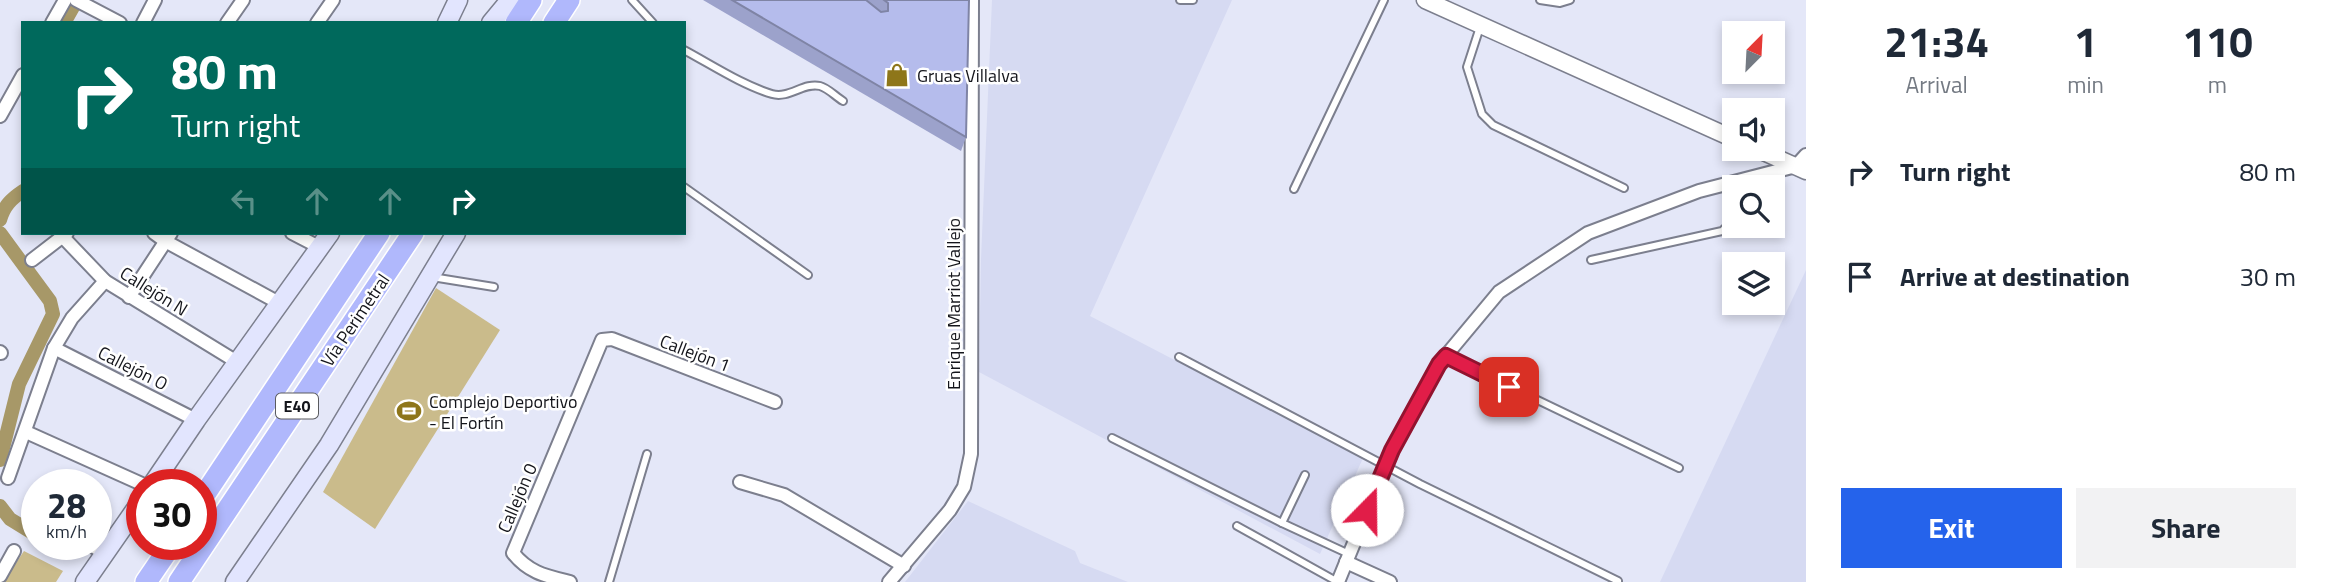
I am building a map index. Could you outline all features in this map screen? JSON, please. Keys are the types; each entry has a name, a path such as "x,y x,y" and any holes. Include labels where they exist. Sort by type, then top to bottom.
{"highway":[{"path":"517,21 531,0"},
{"path":"555,21 569,0"},
{"name":"Vía Perimetral","path":"217,476 378,235"},
{"name":"Vía Perimetral","path":"180,581 412,235"}],"main road":[{"path":"448,21 458,0"},
{"path":"493,21 510,0"},
{"path":"566,21 576,0"},
{"path":"240,579 329,445 455,235"},
{"path":"163,469 324,240"},
{"path":"112,543 126,523"},
{"path":"85,582 100,560"}],"street":[{"path":"53,21 65,0"},
{"path":"144,21 155,0"},
{"path":"228,21 243,0"},
{"path":"318,21 333,0"},
{"name":"Enrique Marriot Vallejo","path":"890,582 950,510 964,487 971,453 972,0"},
{"path":"1425,0 1722,134"},
{"path":"79,2 116,21"},
{"path":"0,116 21,79"},
{"path":"1785,158 1803,164"},
{"path":"1762,175 1803,164"},
{"path":"1338,582 1385,465 1439,364 1499,292 1588,233 1699,191 1722,186"},
{"path":"32,260 65,235"},
{"name":"Callejón N","path":"65,235 104,281 237,362"},
{"path":"301,235 324,240"},
{"path":"129,297 168,237 279,303"},
{"path":"8,478 54,348 72,318 104,281"},
{"name":"Callejón 1","path":"602,340 612,339 775,402"},
{"name":"Callejón 0","path":"570,582 523,567 513,553 602,340"},
{"name":"Callejón O","path":"54,348 195,420"},
{"path":"26,432 126,477"},
{"path":"740,482 784,495 904,566"},
{"path":"0,576 14,551"},
{"path":"1348,558 1390,582"}],"lane":[{"path":"632,0 651,21"},
{"path":"1180,0 1193,0"},
{"path":"1294,189 1384,0"},
{"path":"1540,0 1560,3 1570,0"},
{"path":"1481,25 1467,67 1482,114 1493,125 1624,188"},
{"path":"686,51 751,86 772,94 780,96 812,86 821,86 843,101"},
{"path":"686,188 808,275"},
{"path":"1591,260 1722,230"},
{"path":"430,277 494,287"},
{"path":"1446,356 1679,468"},
{"path":"1180,358 1385,465 1619,580"},
{"path":"1112,438 1348,558"},
{"path":"609,582 647,454"},
{"path":"1282,523 1305,475"},
{"path":"1237,526 1338,582"}],"shaded area":[{"path":"992,0 1232,0 1090,316 1363,458 1320,554 979,372"},
{"path":"1806,270 1806,582 1660,582 1785,315"},
{"name":"Complejo Deportivo - El Fortín","path":"436,288 500,330 375,529 323,492"},
{"path":"968,501 1075,551 1080,563 1128,582 905,582"},
{"path":"21,555 21,560 42,560 63,571 56,582 3,582"}],"building":[{"name":"Gruas Villalva","path":"732,0 866,0 881,12 888,11 888,3 884,0 969,0 966,137"}],"waterway":[{"path":"65,21 77,0"},
{"path":"0,220 8,203 21,192"},
{"path":"0,233 50,301 53,314 19,384 0,460"},
{"path":"0,506 10,519 21,526"}],"place":[{"name":"Gruas Villalva","path":"897,75"},
{"name":"Complejo Deportivo - El Fortín","path":"409,411"}],"route":[{"path":"1367,510 1392,450 1446,356 1509,387"}]}
